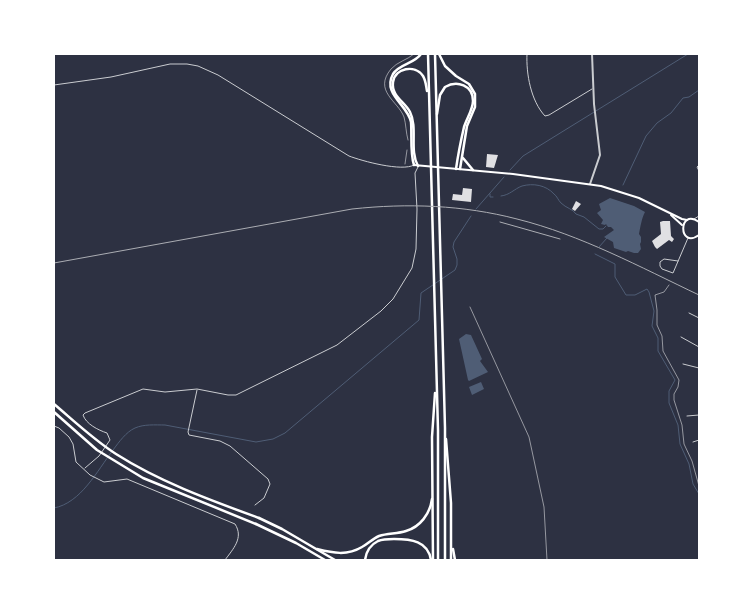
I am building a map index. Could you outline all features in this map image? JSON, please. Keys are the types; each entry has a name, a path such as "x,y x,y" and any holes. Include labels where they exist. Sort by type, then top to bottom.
{"highway":[{"path":"416,165 410,117 406,109 393,94 390,84 396,71 414,61 421,54"},
{"path":"428,54 433,215 438,560"},
{"path":"435,54 440,215 445,560"},
{"path":"439,54 445,66 469,84 475,94 475,107 467,126 458,169"},
{"path":"416,165 412,116 393,89 397,73 407,69 421,74 426,83 429,100"},
{"path":"436,118 440,95 445,87 458,83 470,89 473,101 465,125 458,169"},
{"path":"462,156 464,162 473,170"},
{"path":"432,560 432,428 436,379"},
{"path":"54,404 102,444 147,472 177,486 259,518 335,560"},
{"path":"54,412 97,450 143,478 256,524 296,543 324,560"},
{"path":"444,428 450,470 453,560"},
{"path":"317,549 332,553 349,553 377,537 406,532 414,528 427,516 432,502 433,490"},
{"path":"365,560 367,551 378,541 404,539 414,540 422,544 432,560"}],"main road":[{"path":"416,165 590,184 622,192 687,220 694,219 699,222"},
{"path":"670,213 680,222 684,233 688,237 698,236"},
{"path":"683,226 687,220"}],"street":[{"path":"527,54 529,81 535,99 545,116 593,88"},
{"path":"590,184 600,155 594,108 592,54"},
{"path":"54,85 111,77 170,64 198,66 218,75 337,150 370,162 408,167 416,165 418,234 414,261 403,285 382,311 337,345 243,393 231,396 197,389 167,392 140,390 85,413 83,415 84,418 97,429 107,433 110,440 99,456 85,468"},
{"path":"699,164 699,171"},
{"path":"694,219 699,216"},
{"path":"678,261 664,259 660,262 660,266 673,273 678,261 688,237"},
{"path":"689,313 699,318"},
{"path":"680,337 699,347"},
{"path":"683,364 699,368"},
{"path":"197,389 188,432 191,436 220,441 230,446 268,479 269,486 264,498 255,505"},
{"path":"687,416 699,415"},
{"path":"54,426 69,437 73,444 75,460 78,465 103,482 127,480 235,524 239,531 238,541 225,560"},
{"path":"694,442 699,440"}],"path":[{"path":"406,157 407,151"},
{"path":"669,285 664,292 655,295 658,310 657,325 662,336 666,357 679,380 674,400 682,425 684,444 691,458 699,486"},
{"path":"470,307 529,437 544,507 547,560"}],"water":[{"path":"610,198 645,212 639,234 641,237 641,249 638,253 614,248 613,242 604,237 614,230 606,224 601,224 603,220 597,213 601,210 599,204"},
{"path":"466,334 471,335 482,359 480,361 488,372 469,381 459,339"},
{"path":"481,382 484,389 472,395 469,387"}],"building":[{"path":"487,154 498,155 494,168 486,167"},
{"path":"463,188 472,189 471,202 452,200 453,194 462,195"},
{"path":"576,201 581,204 575,211 572,209"},
{"path":"670,221 671,236 674,239 672,242 669,240 657,249 652,241 661,234 660,222"}],"waterway":[{"path":"510,170 523,156 688,54"},
{"path":"623,185 646,136 657,123 671,113 683,98 689,97 699,90"},
{"path":"476,209 504,177"},
{"path":"501,196 522,186 539,186 551,191 563,205 584,217 599,229 603,229 606,226"},
{"path":"490,194 490,197 493,197"},
{"path":"54,508 64,505 80,493 123,438 138,427 165,425 256,442 273,439 285,433 419,320 421,293 455,270 457,259 453,247 454,242 471,216"},
{"path":"599,247 607,238"},
{"path":"595,254 615,264 615,277 626,295 635,295 647,289 649,292 654,311 652,326 658,338 658,351 675,380 669,391 669,403 678,425 680,444 689,464 693,484 699,494"}],"tram line":[{"path":"54,263 352,209 394,206 456,208 497,214 564,234 610,252 699,295"},
{"path":"500,222 560,239"}]}
